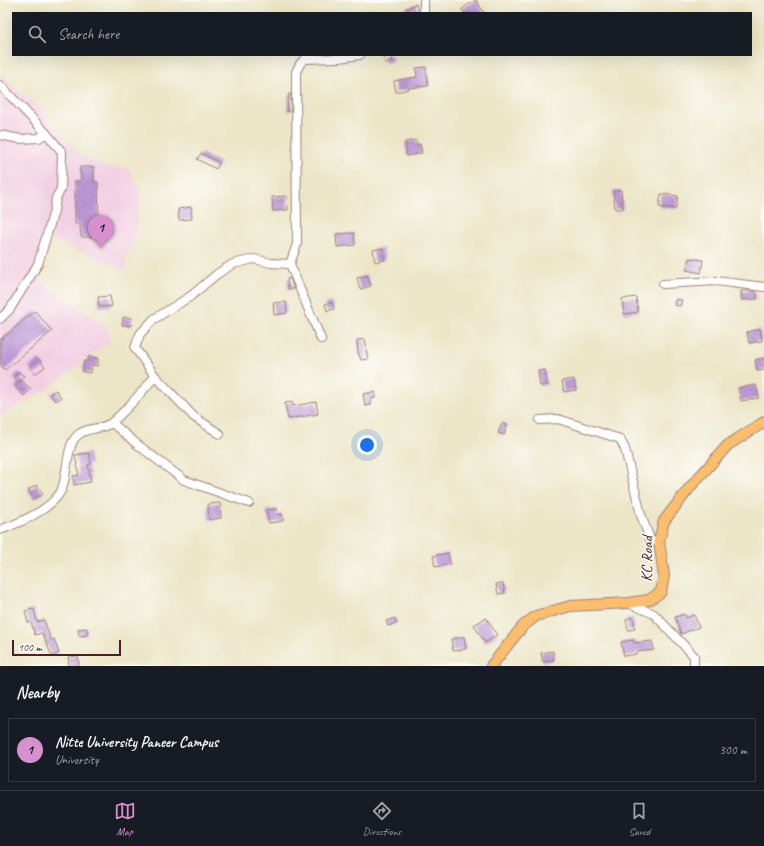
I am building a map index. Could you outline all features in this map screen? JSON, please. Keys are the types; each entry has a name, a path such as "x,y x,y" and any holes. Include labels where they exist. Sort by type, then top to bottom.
{"main road":[{"name":"KC Road","path":"491,666 523,626 536,616 570,606 628,603 650,600 660,592 664,576 659,542 664,521 691,486 728,445 764,422"}],"street":[{"path":"424,0 424,12"},
{"path":"322,339 290,264 297,244 296,72 300,64 305,59 353,56"},
{"path":"0,85 62,152 61,190 56,198 54,211 38,264 10,309 0,319"},
{"path":"0,135 20,139 39,138 46,133"},
{"path":"220,434 194,417 155,376 135,348 140,334 154,320 190,296 217,274 233,264 254,259 271,263 290,264"},
{"path":"663,284 716,281 764,287"},
{"path":"0,530 21,522 50,505 60,491 70,449 75,438 83,432 106,427 112,423 155,376"},
{"path":"540,420 558,418 620,439 625,449 641,515 651,542 659,542"},
{"path":"112,423 138,446 184,480 249,504"},
{"path":"628,603 654,614 694,656 694,666"}],"shaded area":[{"path":"0,73 10,84 37,106 81,156 105,167 129,168 140,191 136,236 125,259 127,271 47,237 31,275 106,326 110,342 88,357 51,387 0,416"}],"building":[{"path":"476,0 483,12 464,12 462,9"},
{"path":"416,4 418,12 406,12 405,9"},
{"path":"383,56 391,56 393,61 385,63"},
{"path":"426,67 428,86 408,88 409,89 396,92 394,81 417,77 416,68"},
{"path":"289,94 291,94 291,111 287,111"},
{"path":"416,140 417,145 420,144 422,153 407,156 405,142"},
{"path":"201,153 220,163 216,169 197,159"},
{"path":"80,167 94,167 94,182 98,182 99,222 92,222 92,237 81,237 80,224 75,224 75,181 81,181"},
{"path":"621,190 623,209 615,209 613,191"},
{"path":"661,194 678,196 676,209 659,207"},
{"path":"287,196 288,210 273,211 272,197"},
{"path":"191,207 192,219 179,220 178,209"},
{"path":"354,233 355,245 337,247 336,234"},
{"path":"383,248 385,260 375,262 373,250"},
{"path":"689,258 703,260 701,273 686,270"},
{"path":"367,275 371,286 360,289 357,278"},
{"path":"290,278 294,289 288,289 287,279"},
{"path":"741,291 756,292 757,299 742,300"},
{"path":"110,296 112,306 99,307 98,297"},
{"path":"636,297 638,312 624,314 622,299"},
{"path":"676,299 682,300 680,306 674,305"},
{"path":"286,302 287,313 274,315 273,303"},
{"path":"332,302 334,309 327,311 325,304"},
{"path":"35,311 52,331 5,370 0,364 0,340"},
{"path":"123,317 132,318 131,326 122,325"},
{"path":"760,329 762,341 749,343 747,332"},
{"path":"365,339 368,359 361,360 358,352 357,340"},
{"path":"88,357 98,358 98,366 92,365 91,373 83,372 84,361 88,361"},
{"path":"764,358 764,370 757,371 755,360"},
{"path":"39,359 45,367 35,374 29,367"},
{"path":"545,370 547,385 540,386 538,371"},
{"path":"18,372 24,376 19,382 13,378"},
{"path":"574,379 576,390 564,392 562,381"},
{"path":"21,380 31,389 24,396 15,387"},
{"path":"756,385 759,398 741,401 738,388"},
{"path":"56,390 61,398 55,401 50,394"},
{"path":"375,392 375,398 371,399 371,405 365,406 363,394"},
{"path":"292,402 293,406 316,402 318,414 288,419 285,403"},
{"path":"502,423 507,425 504,435 498,433"},
{"path":"89,453 91,464 88,465 91,482 74,485 73,476 79,475 75,455"},
{"path":"37,485 43,494 34,499 28,490"},
{"path":"220,503 221,518 209,520 208,504"},
{"path":"277,509 278,515 282,514 283,521 269,523 266,510"},
{"path":"448,553 450,564 435,567 433,556"},
{"path":"503,583 505,593 498,594 496,584"},
{"path":"34,609 37,622 44,620 51,640 54,639 59,653 52,656 42,633 35,635 31,622 28,623 25,611"},
{"path":"685,614 686,618 694,615 699,627 681,634 675,617"},
{"path":"633,617 635,629 628,630 626,619"},
{"path":"395,618 397,623 388,626 386,621"},
{"path":"486,618 497,635 485,643 474,625"},
{"path":"87,628 87,635 79,636 78,629"},
{"path":"464,637 466,649 453,651 451,639"},
{"path":"634,640 634,643 652,641 654,650 636,652 636,654 624,656 621,642"},
{"path":"553,651 554,660 543,662 541,653"},
{"path":"78,656 79,665 69,666 68,657"}],"place":[{"name":"Nitte University Paneer Campus","path":"101,248"}]}
